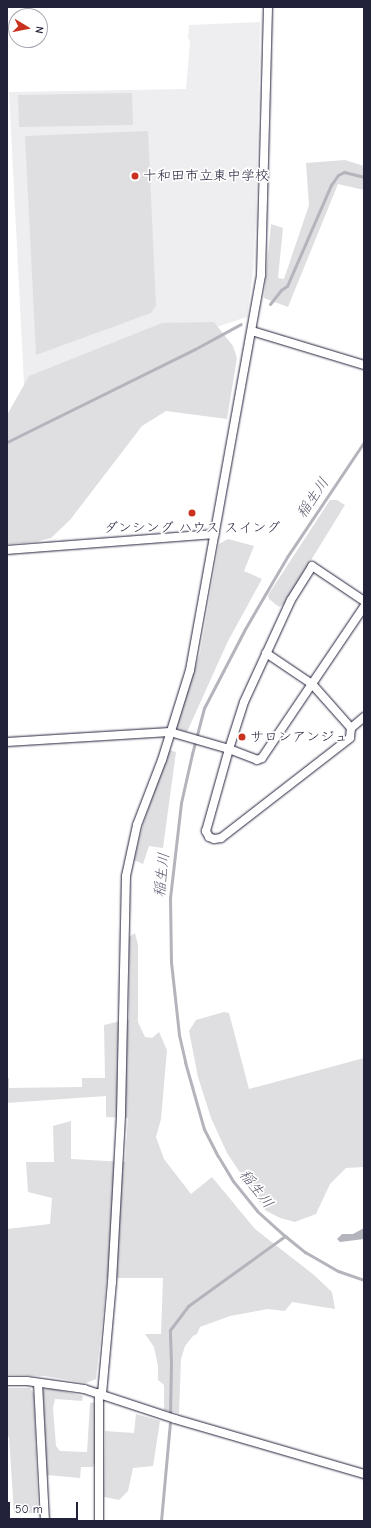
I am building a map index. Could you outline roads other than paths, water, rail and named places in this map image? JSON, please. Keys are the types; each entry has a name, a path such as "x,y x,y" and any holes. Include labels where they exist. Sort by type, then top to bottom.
{"street":[{"path":"99,1521 101,1394 112,1282 121,1114 126,876 137,825 162,760 190,670 252,331 263,253 268,7"},
{"path":"252,331 364,365"},
{"path":"7,550 214,534"},
{"path":"364,601 312,566 291,600 244,702 228,749 206,832 209,837 214,839 221,838 350,738 351,728 364,717"},
{"path":"7,742 170,732 228,749 257,760 262,758 364,607"},
{"path":"266,653 312,684 351,728"},
{"path":"7,1381 38,1383 101,1394 136,1408 364,1474"},
{"path":"38,1383 45,1521"}],"waterway":[{"path":"270,304 281,290 287,286 331,185 338,175 344,172 364,177"},
{"path":"7,442 195,349 241,324"},
{"name":"稲生川","path":"364,442 287,557 245,629 204,708 181,803 170,898 171,962 179,1035 204,1129 233,1181 257,1211 305,1252 338,1271 364,1280"},
{"path":"170,1415 170,1330 188,1306 285,1236"},
{"path":"161,1521 170,1423"}],"place":[{"name":"十和田市立東中学校","path":"135,176"},
{"name":"ダンシング ハウス スイング","path":"192,513"},
{"name":"サロンアンジュ","path":"242,737"}]}
